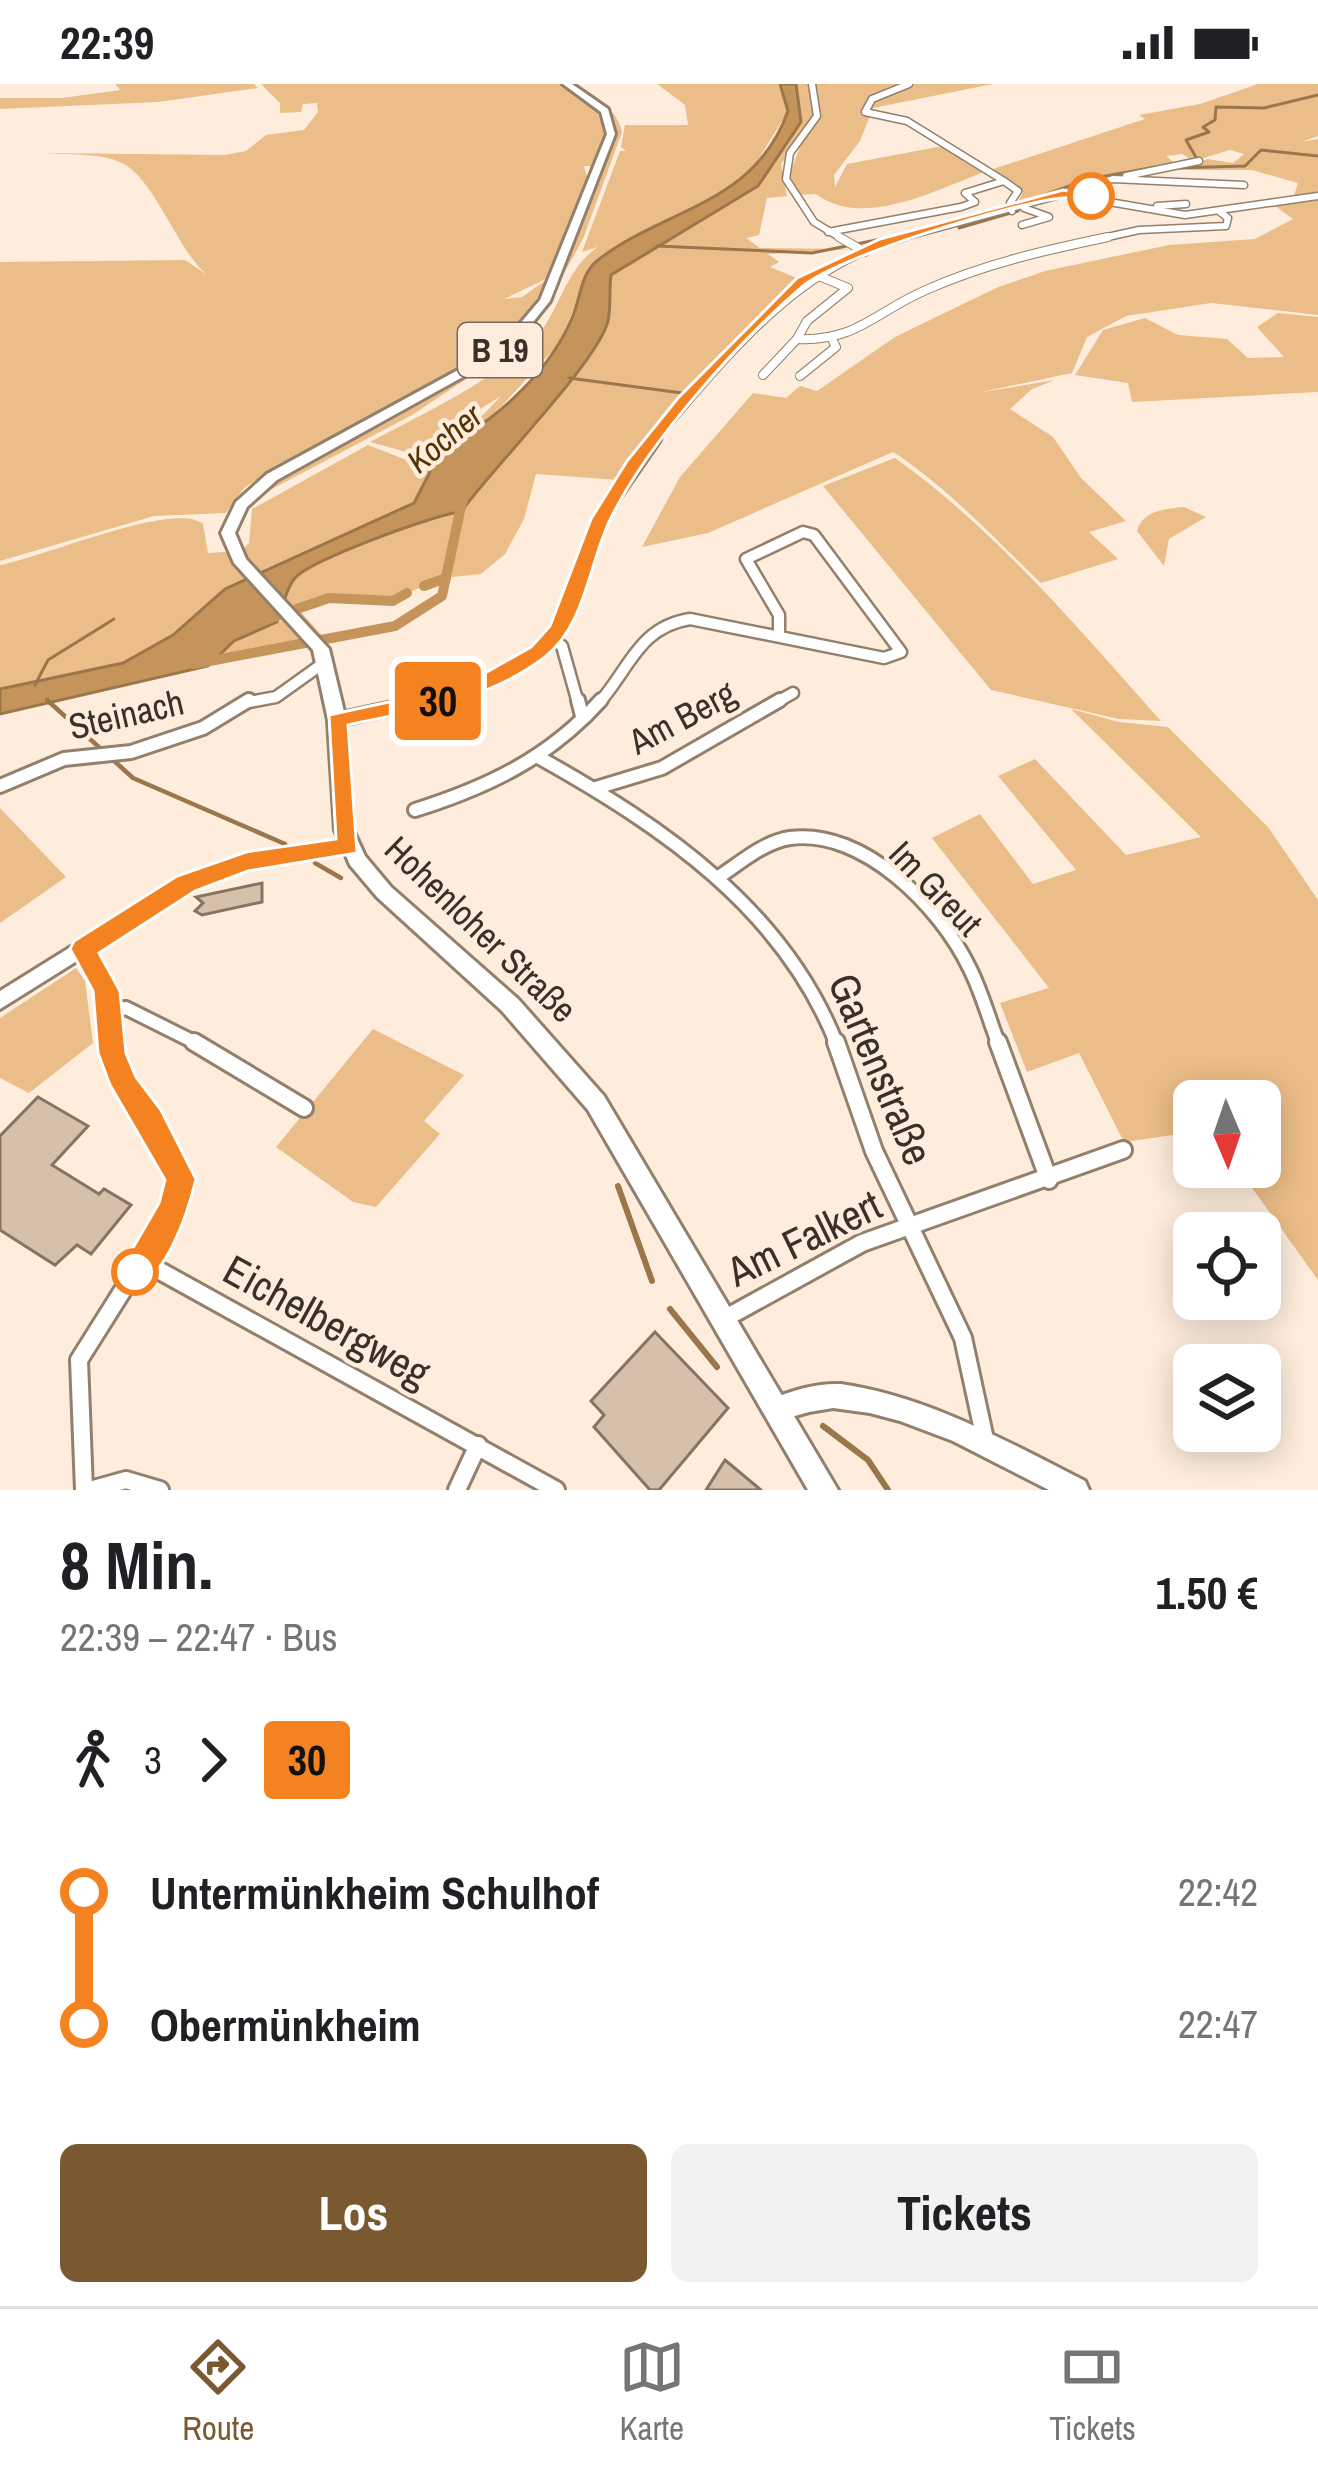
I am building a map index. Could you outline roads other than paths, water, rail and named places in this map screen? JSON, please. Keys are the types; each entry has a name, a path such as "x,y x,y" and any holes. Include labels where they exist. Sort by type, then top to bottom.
{"main road":[{"name":"B 19","path":"323,655 233,549 229,524 253,489 478,366 530,324 544,301 611,134 604,111 567,84"},
{"name":"Hohenloher Straße","path":"323,655 337,720 349,846 384,892 563,1060 622,1143 824,1490"},
{"path":"0,1001 186,884 246,861 349,846"},
{"path":"777,1409 812,1398 842,1396 930,1421 1076,1490"}],"street":[{"path":"812,84 817,116 790,153 786,178 801,207 828,232 858,248"},
{"path":"909,84 872,99 865,112 907,121 1004,181 1018,191 1010,202 1012,211"},
{"path":"337,720 468,692 504,674 550,638 574,596 601,519 633,464 749,332 813,274 858,248 1012,211 1113,178 1198,161"},
{"path":"1113,178 1244,185"},
{"path":"828,232 961,207 975,202 964,193 1004,181"},
{"path":"1069,193 1185,215 1318,196"},
{"path":"1223,212 1252,200"},
{"path":"1150,209 1186,204"},
{"path":"1022,208 1049,217 1022,225"},
{"path":"797,339 833,341 925,290 1023,255 1138,230 1226,226 1228,218 1223,212"},
{"path":"763,375 797,339 807,321 848,288 813,274"},
{"path":"800,376 836,347 833,341"},
{"path":"415,810 484,786 539,758 615,684 650,629 690,619 880,658 898,655 901,647 808,533 791,533 746,559 778,615 778,636"},
{"path":"550,638 562,646 582,716"},
{"name":"Steinach","path":"0,786 93,753 131,752 203,728 250,700 276,697 323,655"},
{"name":"Am Berg","path":"596,788 662,768 794,693"},
{"name":"Gartenstraße","path":"539,758 596,788 717,878 801,972 818,1002 860,1126 957,1326 985,1409 986,1445"},
{"name":"Im Greut","path":"717,878 776,842 813,837 852,848 905,890 953,940 969,966 1049,1180"},
{"path":"84,949 106,991 112,1053 124,1085 150,1120 180,1179 173,1209 79,1360 87,1490 140,1478 160,1490"},
{"path":"108,1011 126,1008 243,1067 304,1108"},
{"name":"Am Falkert","path":"721,1320 862,1243 1123,1150"},
{"name":"Eichelbergweg","path":"142,1261 556,1490"},
{"path":"457,1490 478,1444"}],"waterway":[{"path":"1197,159 1186,140 1209,132 1203,127 1215,120 1216,107 1264,108 1318,95"},
{"path":"1174,168 1245,166 1261,150 1318,156"},
{"path":"1022,203 1089,179 1156,167"},
{"path":"959,228 1018,211"},
{"path":"657,246 812,253 901,235"},
{"path":"569,378 682,393"},
{"path":"446,578 463,497"},
{"path":"194,664 395,626 442,596 446,578"},
{"path":"424,586 446,578"},
{"path":"262,621 329,598 393,601 407,593"},
{"path":"35,685 48,660 114,619"},
{"path":"51,703 47,700 133,778 285,844"},
{"path":"315,863 341,878"},
{"path":"618,1186 652,1281"},
{"path":"670,1309 717,1367"},
{"path":"823,1426 868,1460 888,1490"}],"water label":[{"name":"Kocher","path":"444,438"}]}
